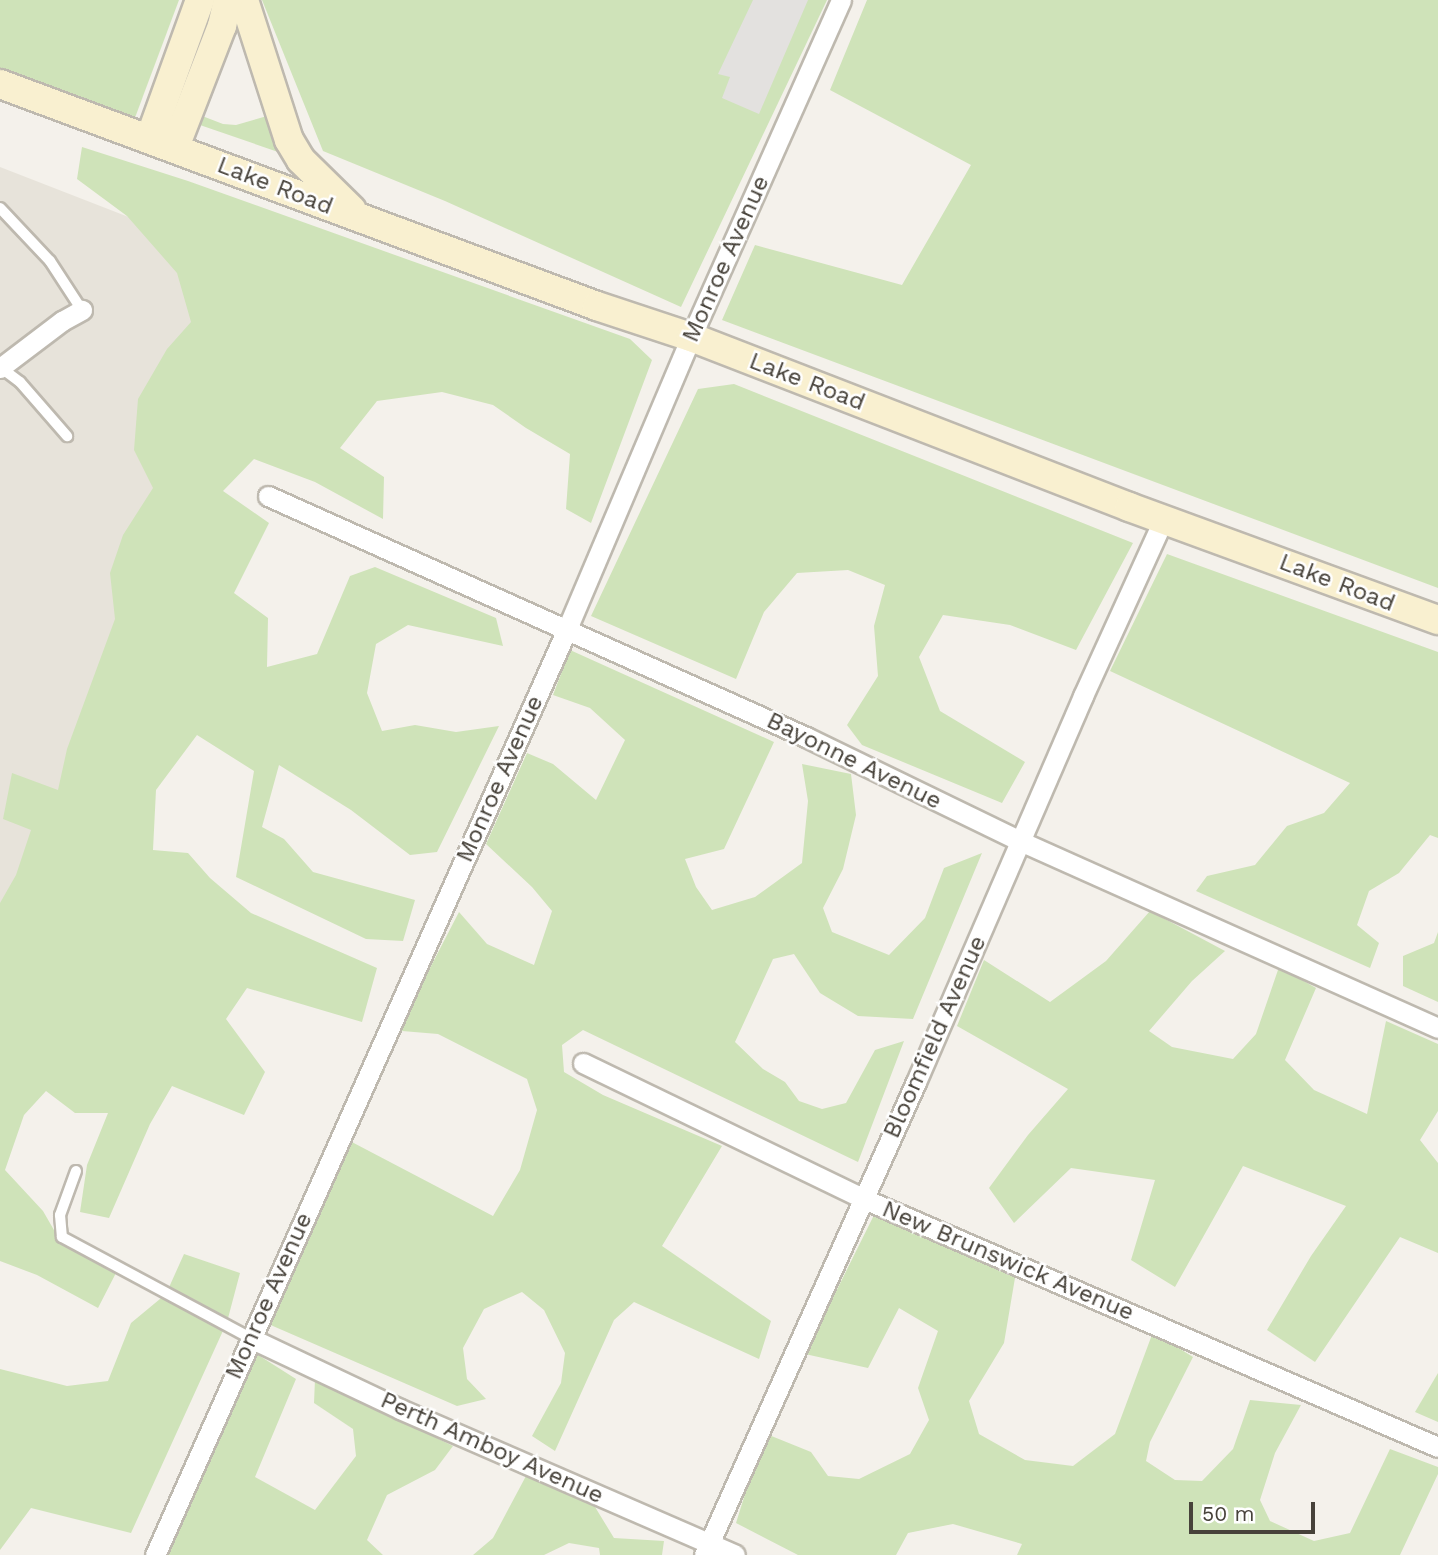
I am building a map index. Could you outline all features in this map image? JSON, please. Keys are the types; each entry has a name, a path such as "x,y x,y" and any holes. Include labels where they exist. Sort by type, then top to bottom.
{"street":[{"path":"163,142 200,0"},
{"path":"163,142 222,26 228,0"},
{"path":"244,0 289,140 307,167 362,219"},
{"name":"Monroe Avenue","path":"155,1555 567,629 691,337 841,0"},
{"name":"Lake Road","path":"0,84 163,142 597,306 691,337 1438,620"},
{"path":"0,368 62,321 82,310"},
{"name":"Bayonne Avenue","path":"268,496 806,737 1020,841 1438,1028"},
{"name":"Bloomfield Avenue","path":"706,1549 864,1199 1164,518"},
{"name":"New Brunswick Avenue","path":"583,1063 864,1199 1438,1447"},
{"name":"Perth Amboy Avenue","path":"250,1338 706,1549 734,1555"}],"lane":[{"path":"0,208 50,261 82,310"},
{"path":"0,368 20,382 67,436"},
{"path":"76,1171 60,1215 62,1237 250,1338"}],"shaded area":[{"path":"753,0 808,0 759,114 722,98 730,77 718,74"},
{"path":"0,167 216,251 0,1115"}],"green space":[{"path":"0,0 179,0 130,131 0,85"},
{"path":"262,0 827,0 681,307 445,201 323,151"},
{"path":"867,0 1438,0 1438,588 722,320 755,245 902,285 971,165 830,90"},
{"path":"197,114 223,124 236,125 267,116 281,153 197,124"},
{"path":"82,147 188,181 630,339 652,360 591,523 566,509 570,454 493,405 442,392 377,401 340,448 384,477 383,519 315,482 254,459 223,491 269,523 234,593 268,618 267,667 317,654 350,576 375,567 496,618 503,646 408,625 376,644 367,693 382,731 415,725 456,732 499,726 437,852 410,855 351,810 279,765 262,827 284,839 313,872 415,900 403,941 366,939 236,877 254,771 197,735 156,790 153,850 188,853 210,878 251,913 377,968 362,1022 247,988 226,1019 265,1072 244,1115 172,1086 150,1124 109,1218 80,1212 87,1165 108,1113 75,1113 46,1091 24,1115 5,1170 43,1211 58,1237 117,1271 98,1308 37,1275 0,1261 0,903 16,875 31,830 3,819 12,773 58,790 67,749 115,619 110,573 123,535 153,488 134,450 138,399 167,349 191,322 177,273 127,216 77,179"},
{"path":"734,384 1133,543 1076,650 1010,625 943,615 919,657 940,711 1025,762 1002,803 862,745 847,725 878,676 874,626 885,585 848,570 797,573 764,612 736,679 591,616 698,389"},
{"path":"1167,554 1438,652 1438,838 1430,835 1399,873 1369,891 1357,925 1379,943 1370,968 1196,891 1207,876 1255,865 1287,826 1324,813 1350,783 1110,671"},
{"path":"570,650 774,742 724,849 685,859 696,887 712,910 755,897 802,863 808,801 802,764 851,774 856,815 843,869 823,908 832,932 889,955 925,918 944,868 982,853 913,1019 858,1016 820,993 794,954 773,959 735,1042 763,1069 785,1082 799,1101 822,1109 846,1103 875,1050 904,1041 858,1162 583,1030 562,1045 564,1072 603,1095 722,1146 662,1246 771,1321 759,1359 634,1302 614,1320 555,1451 532,1436 561,1383 565,1353 544,1310 522,1292 484,1309 463,1348 467,1379 486,1399 457,1406 266,1323 348,1140 493,1216 520,1170 537,1110 527,1079 438,1034 402,1031 417,993 459,912 487,944 534,965 552,911 532,887 486,844 527,753 553,764 596,800 625,740 590,708 553,695"},
{"path":"1150,911 1225,951 1192,981 1149,1031 1172,1047 1233,1059 1256,1034 1279,967 1316,988 1285,1060 1314,1090 1367,1114 1386,1021 1438,1044 1438,1111 1420,1140 1438,1163 1438,1253 1400,1237 1315,1362 1267,1330 1311,1256 1346,1206 1243,1166 1175,1287 1131,1260 1155,1180 1071,1168 1014,1223 989,1188 1028,1135 1068,1089 957,1026 984,960 1050,1002 1106,961"},
{"path":"1438,932 1438,1002 1403,986 1403,956 1434,943"},
{"path":"877,1209 1016,1272 1004,1343 969,1401 979,1434 1025,1460 1073,1466 1115,1434 1153,1332 1193,1357 1150,1442 1146,1461 1175,1480 1202,1481 1233,1449 1250,1400 1301,1405 1275,1453 1260,1500 1270,1521 1314,1541 1350,1533 1390,1449 1438,1467 1438,1474 1400,1555 1017,1555 1022,1544 953,1524 908,1533 896,1555 798,1555 736,1523 764,1433 811,1452 828,1476 859,1479 910,1454 929,1420 918,1388 938,1331 899,1308 868,1368 805,1354"},
{"path":"184,1254 240,1273 227,1322 131,1533 31,1508 0,1550 0,1369 67,1386 108,1381 131,1323 166,1294"},
{"path":"255,1353 296,1379 255,1477 315,1510 356,1456 353,1429 314,1403 315,1379 453,1446 435,1470 387,1495 367,1540 383,1555 167,1555"},
{"path":"1438,1373 1438,1422 1415,1412"},
{"path":"526,1476 592,1502 614,1538 664,1541 662,1555 600,1555 599,1548 569,1543 544,1555 473,1555 493,1538"}]}
